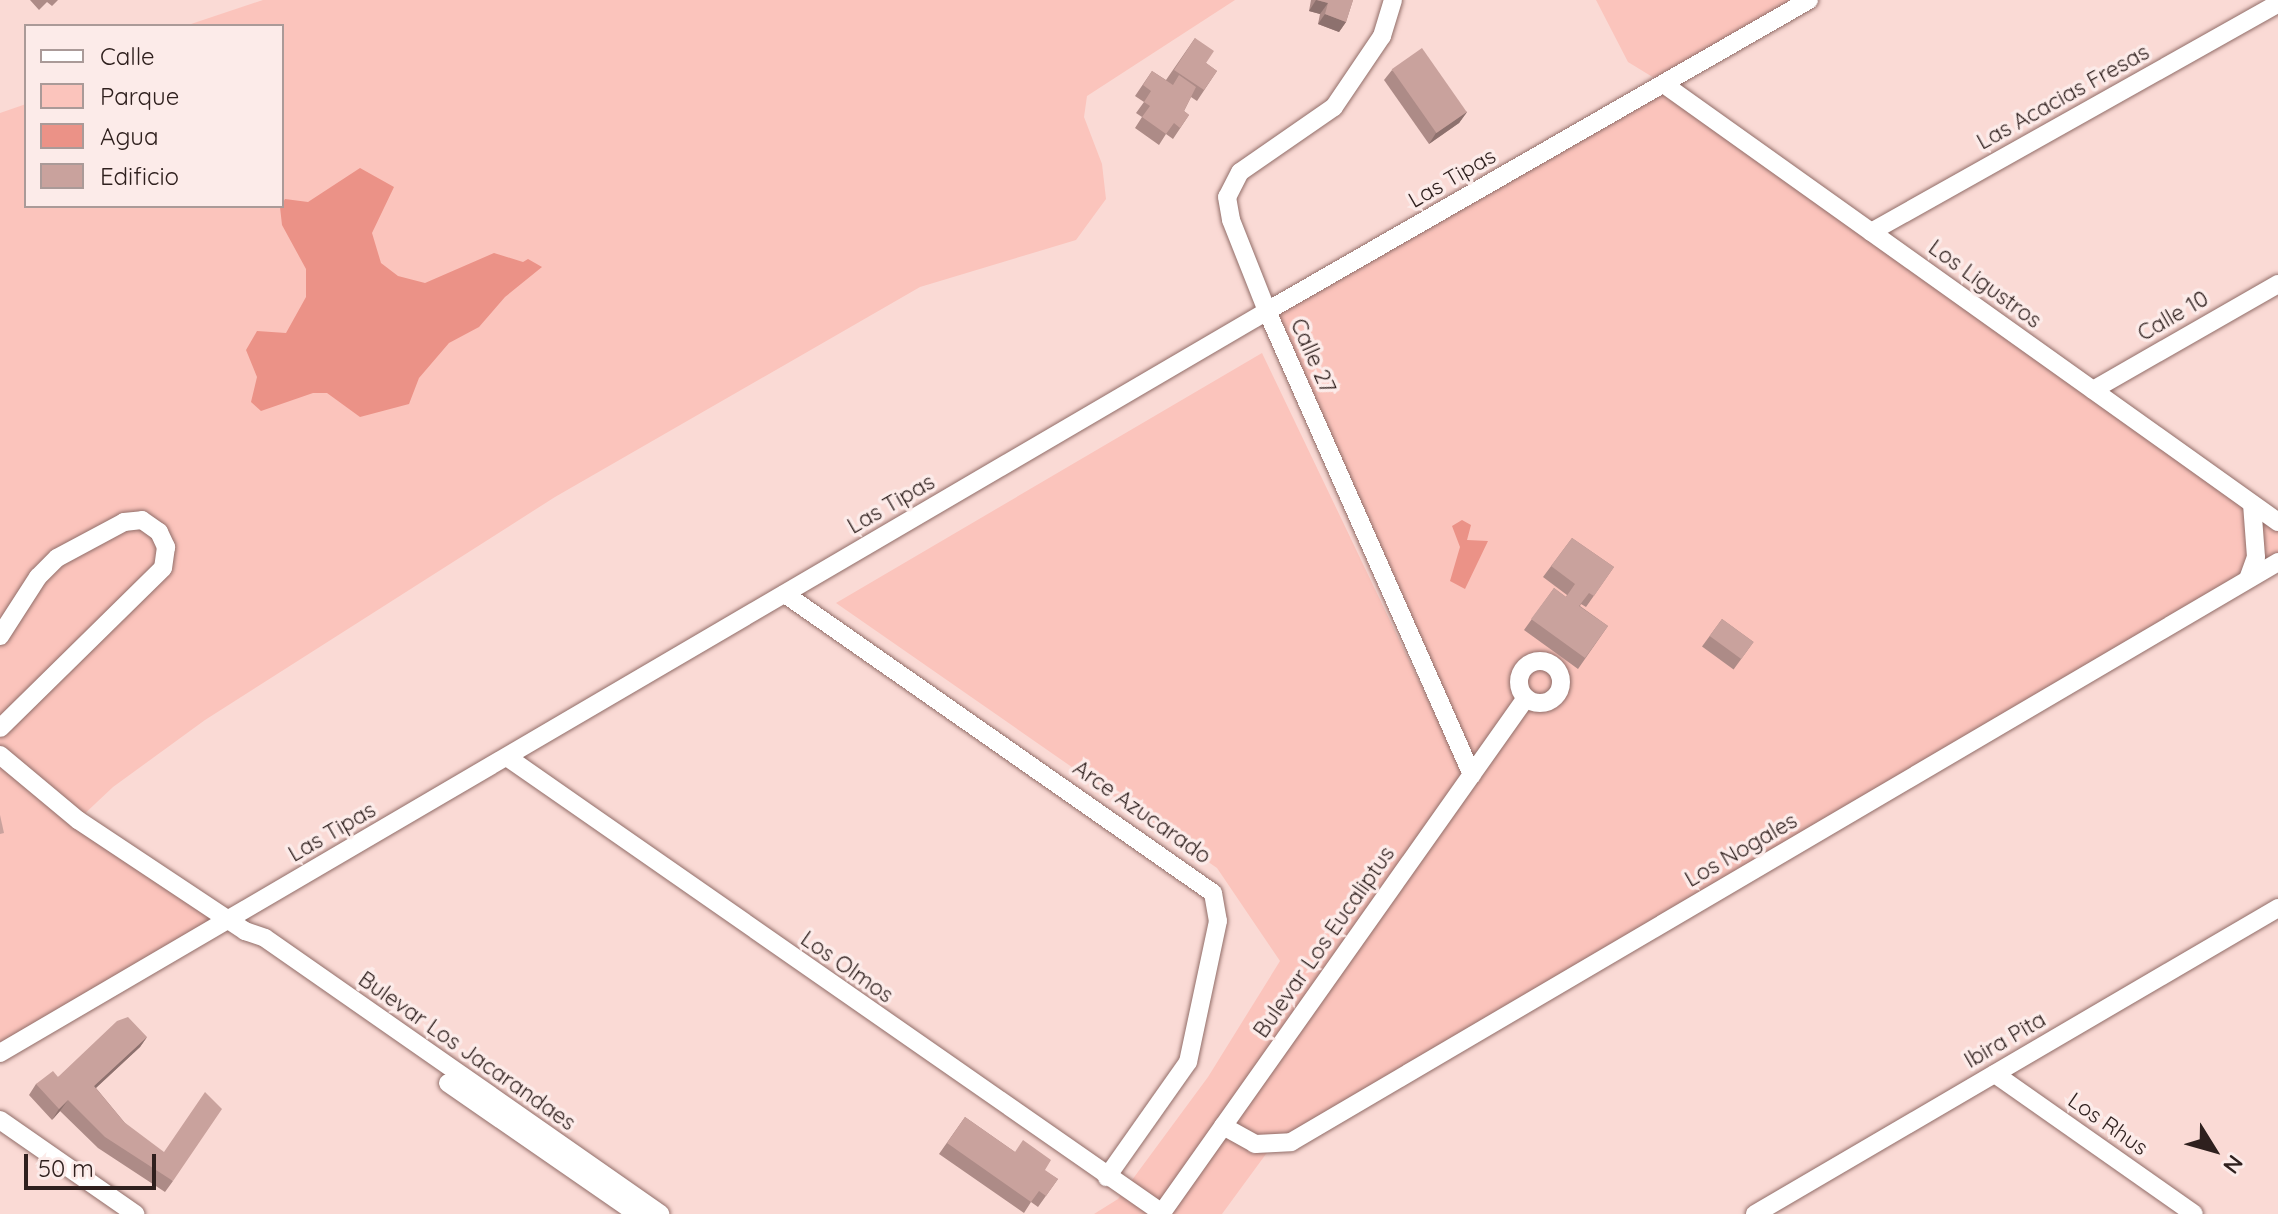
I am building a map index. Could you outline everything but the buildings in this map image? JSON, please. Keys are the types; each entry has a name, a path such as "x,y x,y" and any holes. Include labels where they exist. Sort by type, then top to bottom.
{"street":[{"name":"Calle 27","path":"1393,0 1375,49 1334,107 1240,172 1230,185 1231,220 1267,311 1472,775"},
{"name":"Las Tipas","path":"0,1053 238,925 507,757 1267,311 1809,0"},
{"name":"Las Acacias Fresas","path":"1871,232 2278,4"},
{"name":"Los Ligustros","path":"1665,85 2278,522"},
{"name":"Calle 10","path":"2093,390 2278,284"},
{"path":"2248,579 2256,557 2252,504"},
{"path":"0,636 38,577 57,558 124,522 142,520 159,532 166,547 163,568 0,728"},
{"name":"Los Nogales","path":"1223,1126 1255,1144 1291,1142 2278,562"},
{"name":"Arce Azucarado","path":"785,594 1213,893 1218,921 1188,1062 1107,1177"},
{"name":"Bulevar Los Eucaliptus","path":"1162,1214 1526,698"},
{"name":"Bulevar Los Jacarandaes","path":"0,755 78,820 238,925 265,938 660,1214"},
{"name":"Los Olmos","path":"507,757 1162,1214"},
{"name":"Ibira Pita","path":"1755,1214 2274,915"},
{"name":"Bulevar Los Jacarandaes","path":"238,925 257,947 637,1214"},
{"name":"Los Rhus","path":"1995,1074 2194,1214"},
{"path":"0,1120 135,1214"}],"green space":[{"path":"263,0 1235,0 1087,96 1084,117 1102,164 1106,199 1076,240 920,287 555,497 205,720 113,787 79,819 230,920 0,1053 0,113 24,105 24,208 284,208 284,24 191,24"},
{"path":"1596,0 1809,0 1666,84 2278,522 2278,562 1274,1143 1222,1214 1094,1214 1118,1199 1208,1077 1280,961 1217,868 836,603 1262,353 1462,771 1267,311 1664,84 1628,62"}],"water":[{"path":"360,168 394,187 372,233 381,263 398,276 425,283 494,253 523,262 528,259 542,267 505,297 479,327 449,343 419,378 409,404 360,417 327,393 313,393 261,411 251,402 257,377 246,350 257,331 286,333 306,297 306,269 282,225 280,208 284,208 285,199 308,202"},
{"path":"1462,520 1471,525 1467,540 1488,541 1465,589 1450,581 1460,547 1452,526"}]}
